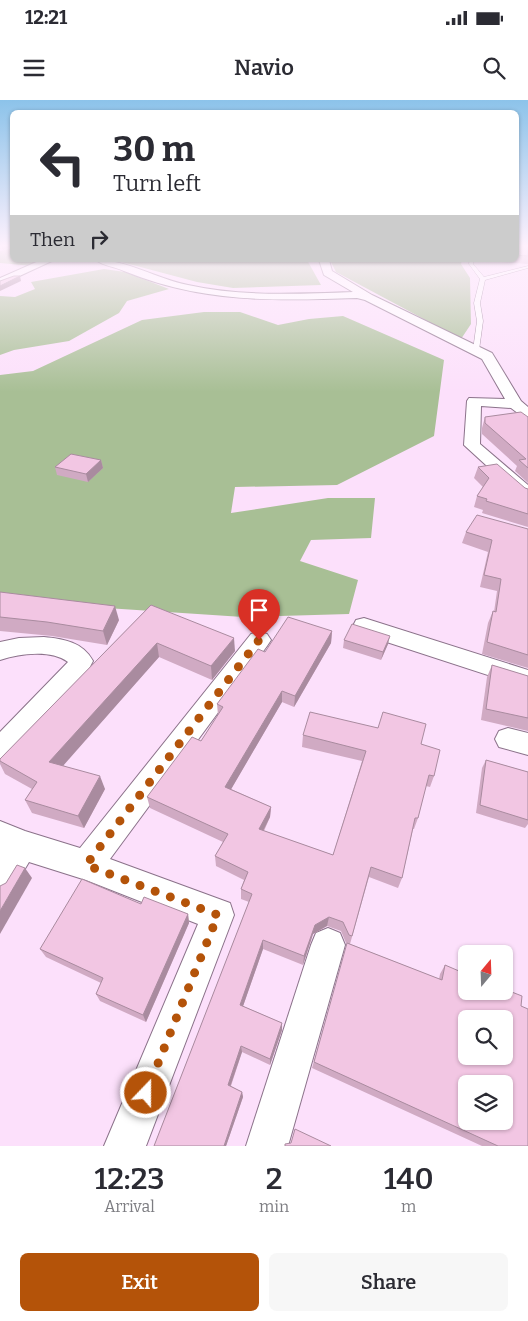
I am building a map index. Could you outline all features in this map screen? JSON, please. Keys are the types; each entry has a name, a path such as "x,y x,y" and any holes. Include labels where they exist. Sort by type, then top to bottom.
{"street":[{"path":"221,294 273,298 357,295 369,298"},
{"path":"362,294 487,356 522,404"},
{"path":"522,404 474,401 472,445 528,494"},
{"path":"364,626 528,679"},
{"path":"86,865 259,640"},
{"path":"0,651 14,646 57,647 71,651 79,656 82,661 75,671 0,750"},
{"path":"0,881 11,840 86,865 218,915 125,1146"},
{"path":"268,1146 328,945"}],"lane":[{"path":"476,350 480,321 477,303 479,294"}],"green space":[{"path":"23,294 152,294 127,301 119,313 69,341 14,350 0,355 0,296 15,297"},
{"path":"377,294 470,294 471,324 461,339"},
{"path":"204,312 240,312 278,325 309,319 343,316 444,360 434,436 337,485 235,487 231,513 328,498 375,498 371,538 311,540 300,561 358,580 349,614 243,617 0,601 0,375 33,371 142,320"}],"building":[{"path":"521,412 528,417 528,468 519,460 526,459 485,423 485,417"},
{"path":"71,454 101,460 86,474 55,467"},
{"path":"497,464 528,489 528,514 486,501 487,499 477,496 489,478 478,467"},
{"path":"477,515 528,529 528,655 487,642 493,611 496,612 501,579 484,575 492,540 466,532"},
{"path":"0,592 115,606 103,631 0,617"},
{"path":"151,605 234,638 211,666 157,643 49,762 100,776 78,816 25,800 37,782 0,761 0,759"},
{"path":"288,617 332,631 295,696 282,691 225,787 271,807 259,829 333,855 366,751 303,735 310,712 378,728 383,712 426,724 421,744 440,750 434,776 429,775 418,818 415,818 402,878 371,867 352,936 349,935 343,922 329,917 315,925 304,956 263,940 240,1005 282,1023 270,1059 241,1046 228,1085 242,1092 224,1146 154,1146 252,894 241,889 248,872 215,856 228,834 147,797 192,737 201,741 223,707 217,704 258,649 265,652"},
{"path":"352,624 390,636 383,652 344,640"},
{"path":"492,665 528,676 528,718 486,709"},
{"path":"486,760 528,772 528,820 480,805"},
{"path":"17,865 25,868 0,911 0,886 6,883"},
{"path":"82,879 141,904 144,897 188,914 143,1015 96,994 103,978 40,949"},
{"path":"347,943 442,980 445,965 458,971 458,1000 513,1000 513,992 522,996 521,1006 528,1009 528,1146 498,1146 463,1130 513,1130 513,1075 458,1075 458,1128 314,1062"},
{"path":"295,1129 331,1146 285,1146 285,1144 291,1143"}],"route":[{"path":"146,1093 218,915 86,865 259,640"}]}
